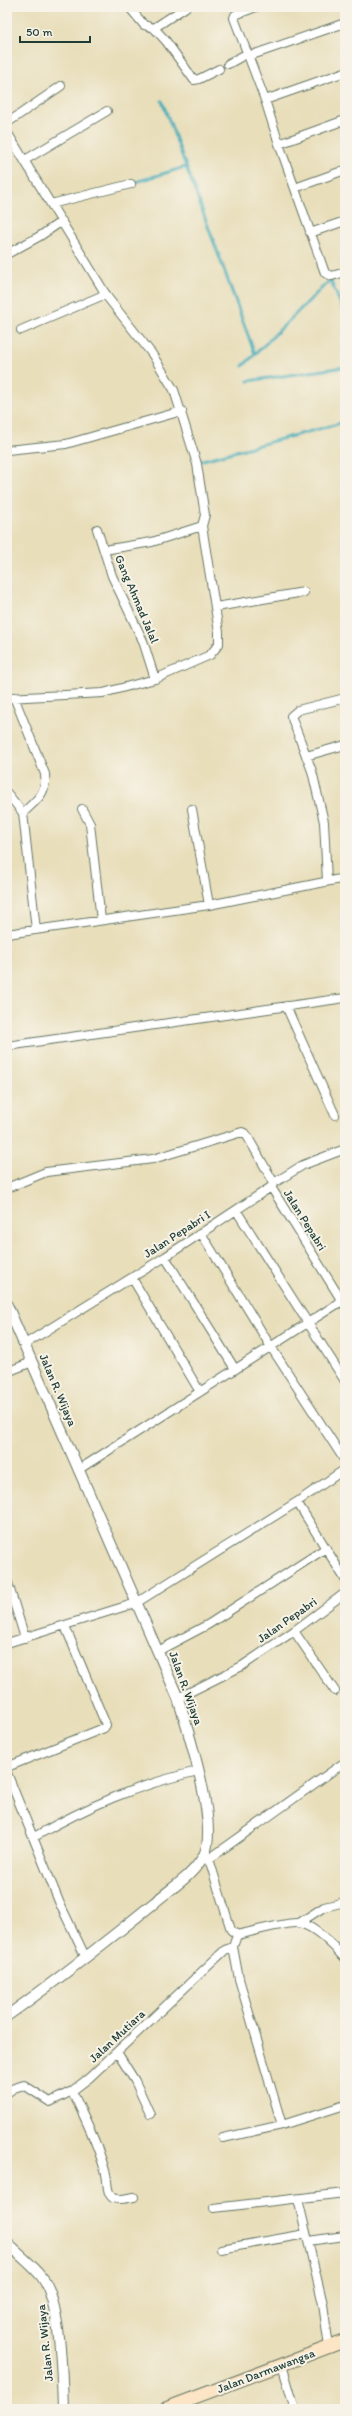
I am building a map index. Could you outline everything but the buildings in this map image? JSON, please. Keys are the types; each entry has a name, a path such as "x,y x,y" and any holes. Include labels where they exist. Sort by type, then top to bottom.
{"main road":[{"name":"Jalan Darmawangsa","path":"164,2409 188,2405 282,2365 345,2341"}],"street":[{"path":"129,7 144,25 154,28 166,40 194,80 199,80 219,69"},
{"path":"154,28 186,7"},
{"path":"256,7 235,15 248,54 325,273 332,276 345,272"},
{"path":"228,64 248,54 345,23"},
{"path":"265,100 345,72"},
{"path":"7,123 61,86"},
{"path":"25,160 107,111"},
{"path":"279,144 345,120"},
{"path":"8,137 25,160 106,294 152,354 174,390 197,464 205,515 202,526 216,607 218,644 210,655 156,679 103,693 11,697 45,774 46,784 44,791 23,813"},
{"path":"295,188 345,170"},
{"path":"51,204 131,184"},
{"path":"7,254 40,236 62,221"},
{"path":"310,233 345,221"},
{"path":"21,330 106,294"},
{"path":"7,450 66,444 182,412"},
{"path":"104,550 152,542 202,526"},
{"name":"Gang Ahmad Jalal","path":"97,529 112,576 142,641 156,679"},
{"path":"216,607 304,592"},
{"path":"327,881 324,822 312,771 291,716 298,710 345,698"},
{"path":"306,756 345,745"},
{"path":"7,793 23,813 36,930"},
{"path":"192,809 209,905"},
{"path":"82,810 90,824 101,920"},
{"path":"7,934 209,905 345,878"},
{"path":"7,1046 345,998"},
{"path":"286,1006 336,1115"},
{"name":"Jalan Pepabri","path":"7,1188 46,1172 154,1159 242,1132 246,1134 272,1185 344,1302"},
{"name":"Jalan Pepabri I","path":"25,1344 166,1257 303,1165 345,1149"},
{"path":"236,1210 345,1381"},
{"path":"201,1233 271,1347 345,1461"},
{"path":"166,1257 235,1369"},
{"path":"132,1278 200,1392"},
{"path":"78,1470 235,1369 344,1302"},
{"name":"Jalan R. Wijaya","path":"7,1305 178,1698 198,1771 206,1808 208,1837 206,1857 188,1875 86,1958 7,2016"},
{"path":"7,1372 32,1362"},
{"path":"7,1644 136,1603 344,1472"},
{"path":"296,1502 345,1579"},
{"path":"158,1651 209,1624 326,1548"},
{"path":"7,1580 25,1638"},
{"name":"Jalan Pepabri","path":"178,1698 242,1666 294,1631 345,1593"},
{"path":"7,1767 104,1728 106,1725 65,1626"},
{"path":"294,1631 335,1691"},
{"path":"237,1935 231,1930 206,1857 345,1762"},
{"path":"34,1836 108,1798 166,1779 198,1771"},
{"path":"7,1773 34,1836 60,1904 86,1958"},
{"path":"237,1935 299,1923 324,1908 345,1902"},
{"path":"299,1923 314,1930 333,1944 345,1958"},
{"path":"237,1935 233,1947 255,2038 282,2124"},
{"name":"Jalan Mutiara","path":"7,2093 14,2088 24,2085 50,2102 72,2091 117,2052 225,1950 233,1947"},
{"path":"117,2052 135,2081 150,2114"},
{"path":"72,2091 89,2126 106,2175 109,2193 113,2198 118,2199 134,2197"},
{"path":"223,2138 282,2124 345,2105"},
{"path":"214,2208 345,2193"},
{"path":"298,2199 323,2304 329,2347"},
{"path":"221,2249 307,2238 345,2236"},
{"name":"Jalan R. Wijaya","path":"7,2243 43,2277 53,2298 62,2376 63,2409"},
{"path":"282,2365 296,2409"}],"waterway":[{"path":"162,101 255,354"},
{"path":"136,182 185,167"},
{"path":"330,279 345,314"},
{"path":"243,366 331,279"},
{"path":"248,381 345,367"},
{"path":"199,461 345,422"}]}
